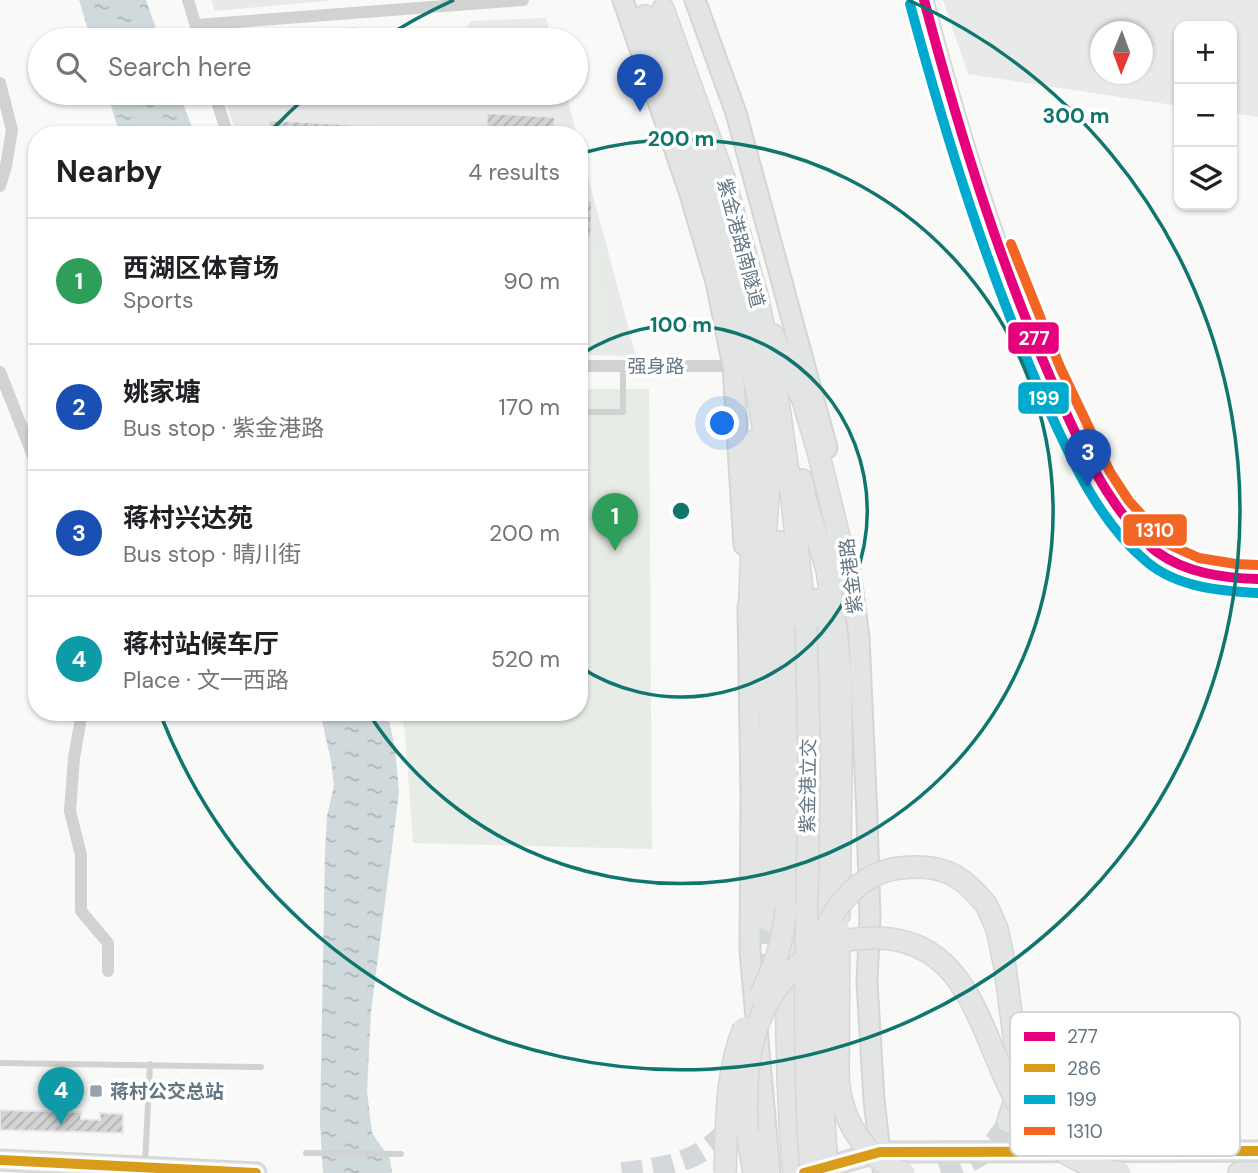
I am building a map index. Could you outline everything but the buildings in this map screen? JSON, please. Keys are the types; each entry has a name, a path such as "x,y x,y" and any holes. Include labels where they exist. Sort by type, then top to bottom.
{"highway":[{"name":"紫金港路南隧道","path":"654,13 724,178 758,299 768,398 710,199 654,13"},
{"path":"758,299 803,400 851,586"},
{"path":"768,398 770,470 765,538 770,719 769,921"},
{"path":"768,398 798,456 805,498 827,570 821,633 825,771 821,970 822,1084 828,1173"},
{"path":"749,622 768,398"},
{"name":"紫金港立交","path":"768,398 821,633 809,772 805,995 811,1173"},
{"name":"紫金港立交","path":"770,470 785,608 789,718 786,908 788,1074 794,1173"},
{"path":"821,633 841,679 838,1083 851,1124 862,1142 878,1160 904,1173"},
{"path":"823,937 837,908 853,890 874,876 891,869 925,866 944,869 976,891 987,906 997,929 1012,1012"},
{"path":"725,1173 732,1066 740,1040 780,950 786,908"},
{"path":"754,1173 747,1131 746,1086 751,1048 763,1011 787,975 808,957 844,942 883,937 919,947 940,959 966,990 1010,1088"},
{"path":"1008,1122 1010,1117"},
{"path":"1070,1156 1103,1171 1120,1173"},
{"path":"1239,1173 1258,1173"}],"main road":[{"path":"623,0 658,99 716,282 733,366 749,622 750,951 770,1173"},
{"name":"紫金港路","path":"695,0 736,113 808,374 849,545 859,651 870,918 867,982 874,1100 884,1173"},
{"path":"1240,1151 1258,1151"},
{"path":"804,1173 880,1152 1010,1152"},
{"path":"0,1160 145,1170 256,1173"}],"street":[{"path":"188,0 197,28"},
{"path":"196,25 523,0"},
{"path":"924,0 949,95 998,249 1047,373 1098,479 1118,510 1160,555 1195,572 1258,579"},
{"path":"0,83 12,130 0,186"},
{"path":"219,105 225,126"},
{"name":"强身路","path":"588,366 733,366"},
{"path":"0,372 28,443"},
{"path":"80,721 74,758 70,811 81,855 81,911 108,943 108,971"}],"lane":[{"path":"588,412 623,412 623,366"},
{"path":"0,1063 261,1067"},
{"path":"145,1170 150,1064"},
{"path":"306,1153 401,1154"}],"shaded area":[{"path":"211,0 335,0 215,11"},
{"path":"943,0 1258,0 1258,117 1237,114 1237,21 1174,21 1174,105 968,74"},
{"path":"546,18 549,28 466,28 471,21"},
{"path":"226,105 569,105 575,126 234,126"},
{"path":"588,177 636,356 588,355"},
{"path":"588,249 601,249 601,291 605,292 604,352 588,352"},
{"path":"588,389 649,389 652,849 413,843 403,721 588,721"}],"water":[{"path":"79,0 146,0 156,28 87,28"},
{"path":"111,105 184,105 192,126 117,126"},
{"path":"322,721 389,721 395,748 399,792 371,1012 367,1091 372,1133 390,1159 392,1173 323,1173 320,1123 325,851 327,816 334,786"}],"tunnel":[{"path":"768,975 769,921"},
{"path":"941,1173 964,1165 981,1155 1008,1122"},
{"path":"622,1173 670,1165 697,1155 734,1123"}],"transit line":[{"name":"277","path":"924,0 968,155 1002,257 1041,357 1096,472 1126,519 1157,552 1192,570 1258,579"},
{"name":"199","path":"910,4 954,157 1006,308 1047,406 1088,490 1130,546 1159,570 1199,586 1257,593"},
{"name":"1310","path":"1011,244 1060,367 1110,472 1129,501 1168,544 1199,558 1258,565"},
{"name":"286","path":"1240,1151 1258,1151"},
{"name":"286","path":"804,1173 880,1152 1010,1152"},
{"name":"286","path":"0,1160 256,1173"}],"place":[{"name":"姚家塘","path":"640,112"},
{"name":"蒋村兴达苑","path":"1088,487"},
{"name":"西湖区体育场","path":"615,551"},
{"name":"蒋村公交总站","path":"96,1091"},
{"name":"蒋村站候车厅","path":"61,1125"}]}
